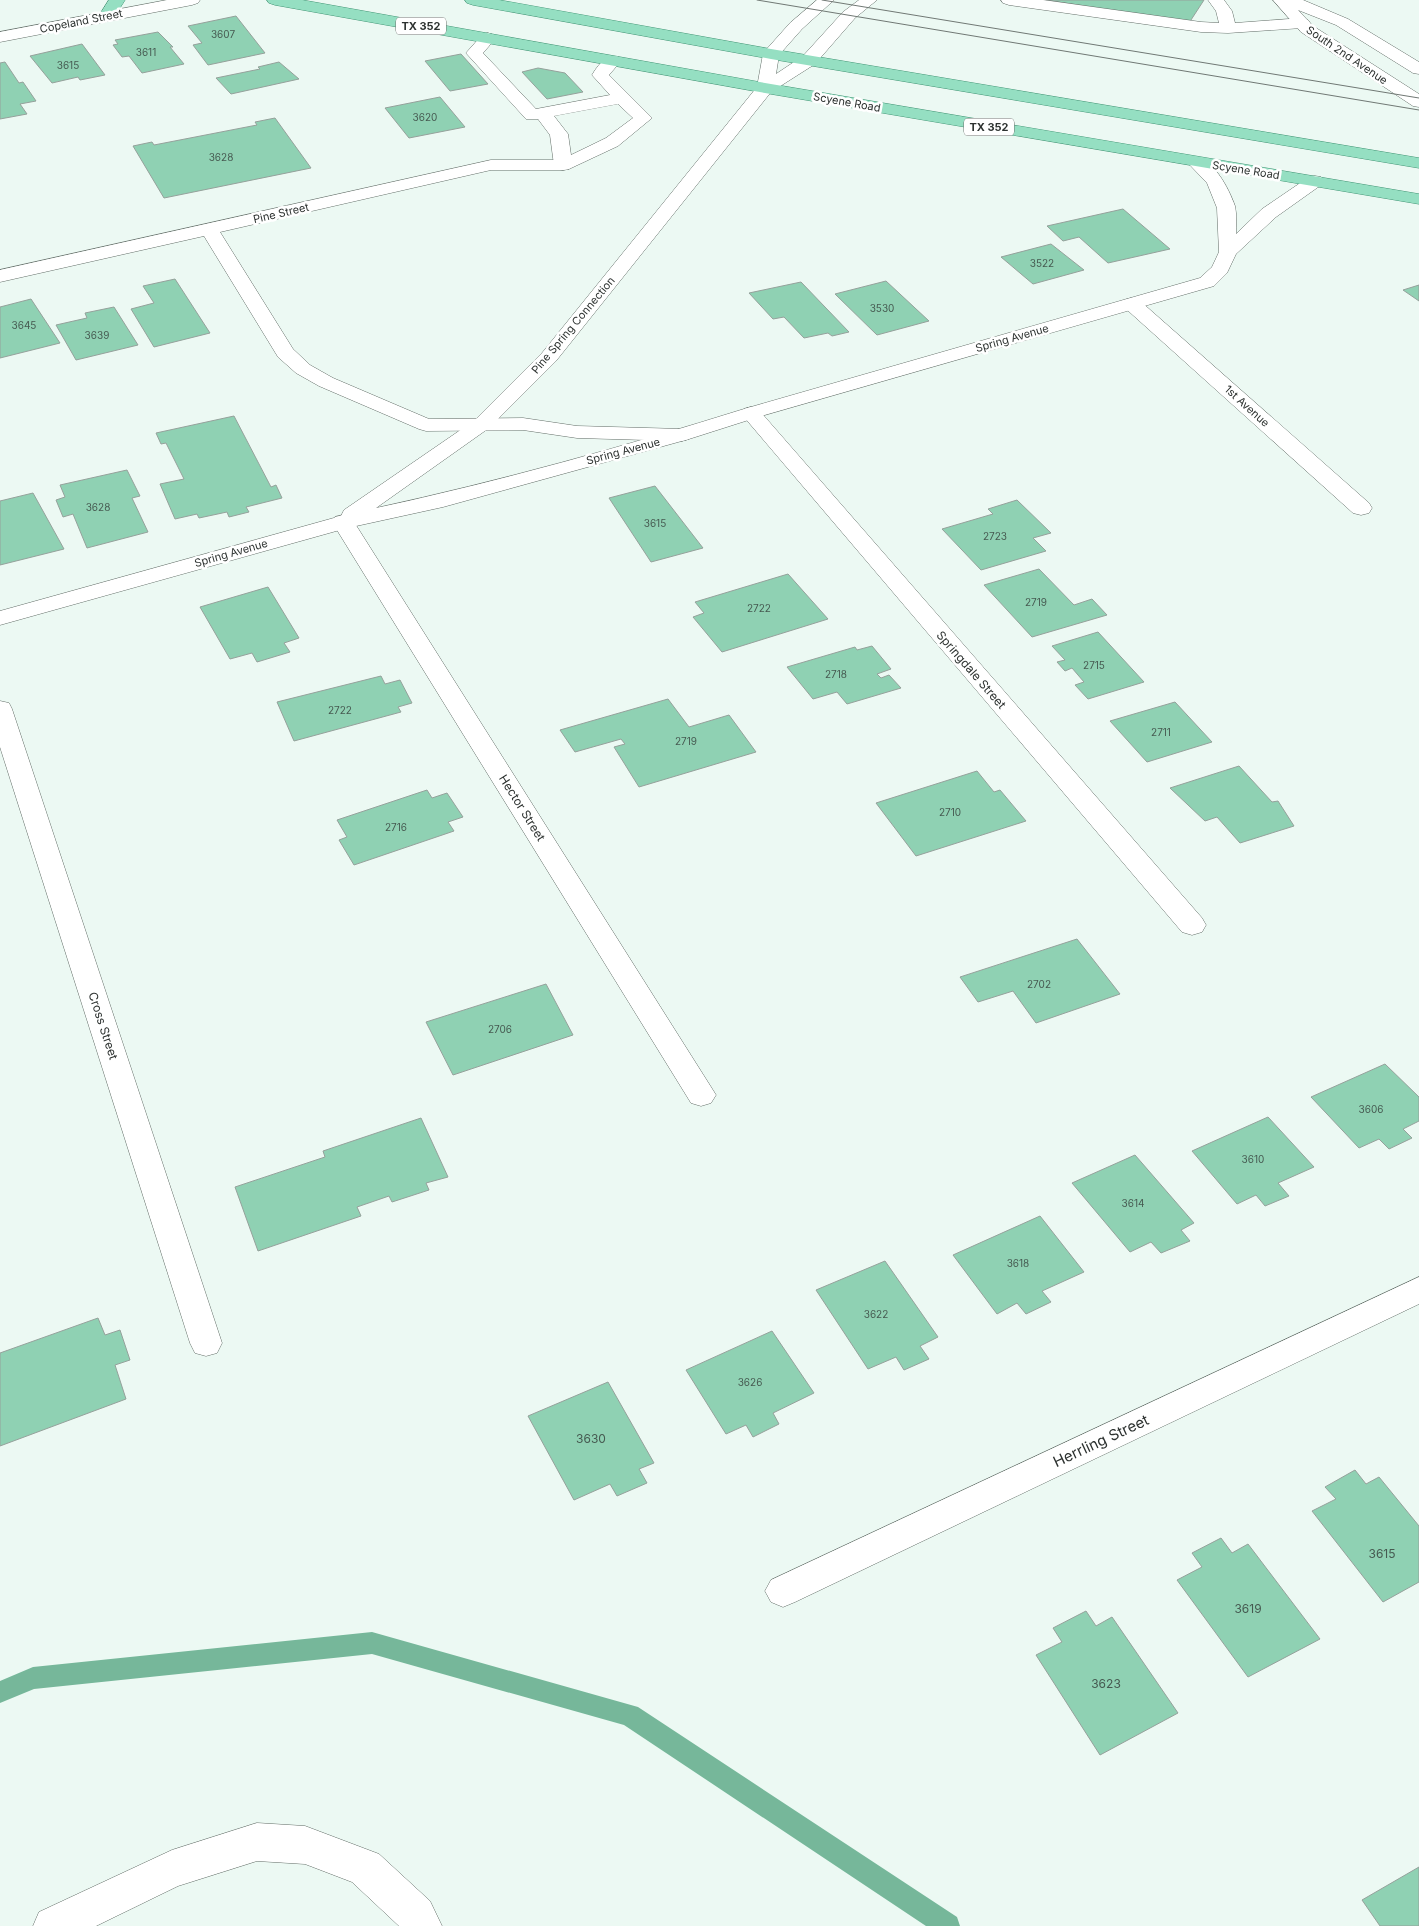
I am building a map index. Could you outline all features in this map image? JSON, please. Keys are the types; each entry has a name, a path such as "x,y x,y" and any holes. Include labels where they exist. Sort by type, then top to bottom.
{"main road":[{"path":"107,16 117,0"},
{"name":"Scyene Road","path":"275,0 765,88 1197,163 1419,199"},
{"path":"473,0 771,54 1419,163"}],"street":[{"name":"Copeland Street","path":"0,37 192,0"},
{"path":"771,54 796,26 826,0"},
{"path":"809,60 849,15 869,0"},
{"path":"1009,0 1173,24 1228,28 1302,23"},
{"path":"1216,0 1224,11 1228,28"},
{"name":"South 2nd Avenue","path":"1282,0 1307,29 1419,102"},
{"name":"South 2nd Avenue","path":"1289,0 1342,22 1415,65"},
{"path":"488,38 474,53 532,115 622,98"},
{"name":"Pine Spring Connection","path":"765,88 771,54"},
{"name":"Pine Spring Connection","path":"342,522 482,424 549,357 765,88 809,60"},
{"path":"542,114 559,134 563,166 612,142 643,118 600,75 614,61"},
{"path":"1197,163 1215,180 1226,208 1228,252"},
{"name":"Pine Street","path":"0,276 491,165 563,166"},
{"name":"Spring Avenue","path":"0,618 342,522 435,502 682,435 751,413 1207,282 1220,269 1228,252 1269,213 1315,181"},
{"path":"209,229 285,353 303,369 326,382 426,425 523,424 578,432 682,435"},
{"name":"1st Avenue","path":"1132,304 1361,508"},
{"name":"Springdale Street","path":"751,413 1192,925"},
{"name":"Hector Street","path":"342,522 701,1095"},
{"name":"Cross Street","path":"0,709 206,1343"},
{"name":"Herrling Street","path":"783,1591 1419,1290"},
{"path":"53,1926 172,1869 257,1842 304,1845 366,1868 416,1915 422,1926"}],"building":[{"path":"1046,0 1204,0 1189,23"},
{"path":"236,16 265,53 208,65 193,45 202,43 188,26"},
{"path":"158,32 173,47 170,47 184,64 142,73 129,56 122,57 113,45 118,44 115,40"},
{"path":"82,44 105,75 80,80 78,77 52,83 30,56"},
{"path":"461,54 488,84 450,91 425,61"},
{"path":"5,62 19,83 23,82 36,101 20,104 27,114 0,119 0,63"},
{"path":"279,62 299,79 231,94 216,78 260,69 258,67"},
{"path":"538,68 565,73 583,92 547,99 522,72"},
{"path":"440,97 465,127 409,138 385,108"},
{"path":"275,118 311,168 164,198 133,146 152,142 154,145 257,125 255,122"},
{"path":"1123,209 1170,249 1108,263 1079,237 1063,241 1047,226"},
{"path":"1051,244 1084,270 1033,284 1001,257"},
{"path":"175,279 210,333 154,347 131,309 154,303 143,286"},
{"path":"886,281 929,321 877,335 835,294"},
{"path":"801,282 849,332 832,336 828,333 804,338 784,317 773,319 749,293"},
{"path":"1419,285 1419,301 1403,290"},
{"path":"31,299 60,343 0,358 0,307"},
{"path":"114,307 138,345 76,360 56,325 87,318 85,313"},
{"path":"234,416 271,487 276,485 282,498 246,507 249,512 229,517 227,512 199,518 197,514 175,519 160,484 184,479 166,443 161,444 156,433"},
{"path":"127,470 140,496 132,498 148,532 87,548 73,514 63,517 56,500 65,497 60,485"},
{"path":"655,486 703,548 651,562 609,498"},
{"path":"33,493 64,549 0,565 0,501"},
{"path":"1017,500 1051,533 1033,538 1046,551 981,570 942,529 993,514 988,509"},
{"path":"1039,569 1074,605 1092,599 1107,615 1032,637 984,585"},
{"path":"788,574 828,619 722,652 693,617 704,613 695,602"},
{"path":"268,587 299,638 284,643 290,652 257,662 252,653 230,659 200,607"},
{"path":"1098,632 1144,682 1088,699 1075,685 1084,682 1072,668 1065,671 1057,662 1065,660 1052,646"},
{"path":"872,646 891,669 877,674 881,678 889,675 901,688 847,704 837,692 813,699 787,667 855,647 857,650"},
{"path":"381,676 385,684 400,680 412,703 398,707 401,712 294,741 277,702"},
{"path":"668,699 689,727 729,715 756,752 639,787 614,747 625,744 621,739 575,752 560,730"},
{"path":"1175,702 1212,742 1147,762 1110,721"},
{"path":"1239,766 1272,802 1278,801 1294,826 1240,843 1217,817 1205,821 1170,788"},
{"path":"977,771 994,792 1000,790 1026,821 916,856 876,803"},
{"path":"427,790 432,798 447,793 463,817 448,822 454,831 354,865 339,840 347,837 337,820"},
{"path":"1077,939 1120,994 1036,1023 1013,991 978,1002 960,977"},
{"path":"546,984 573,1035 453,1075 426,1022"},
{"path":"1385,1064 1419,1097 1419,1121 1403,1129 1412,1138 1389,1149 1379,1139 1359,1148 1311,1097"},
{"path":"1268,1117 1314,1167 1278,1183 1289,1196 1265,1206 1256,1195 1237,1204 1192,1151"},
{"path":"421,1118 448,1177 426,1183 429,1190 392,1202 389,1196 357,1207 361,1216 258,1251 235,1187 325,1157 323,1151"},
{"path":"1135,1155 1194,1223 1181,1230 1190,1241 1161,1253 1151,1242 1130,1252 1072,1183"},
{"path":"1040,1216 1084,1272 1042,1291 1051,1302 1026,1314 1017,1303 997,1314 953,1255"},
{"path":"885,1261 938,1337 920,1346 929,1359 904,1370 896,1357 868,1369 816,1290"},
{"path":"98,1318 105,1335 120,1330 130,1360 115,1365 126,1399 0,1446 0,1353"},
{"path":"772,1331 814,1393 773,1413 779,1424 753,1437 746,1425 726,1434 686,1370"},
{"path":"608,1382 654,1463 639,1469 647,1483 617,1496 610,1484 574,1500 528,1416"},
{"path":"1355,1470 1366,1484 1379,1477 1419,1526 1419,1582 1383,1602 1312,1511 1336,1499 1325,1487"},
{"path":"1221,1538 1232,1553 1248,1544 1320,1639 1248,1677 1177,1580 1202,1567 1192,1553"},
{"path":"1086,1611 1096,1626 1112,1617 1178,1713 1100,1755 1036,1655 1062,1642 1053,1628"},
{"path":"1419,1867 1419,1926 1380,1926 1362,1900"}],"waterway":[{"path":"0,1692 33,1678 372,1643 630,1715 948,1926"}],"tram line":[{"path":"757,0 1419,110"},
{"path":"822,0 1419,98"}]}
